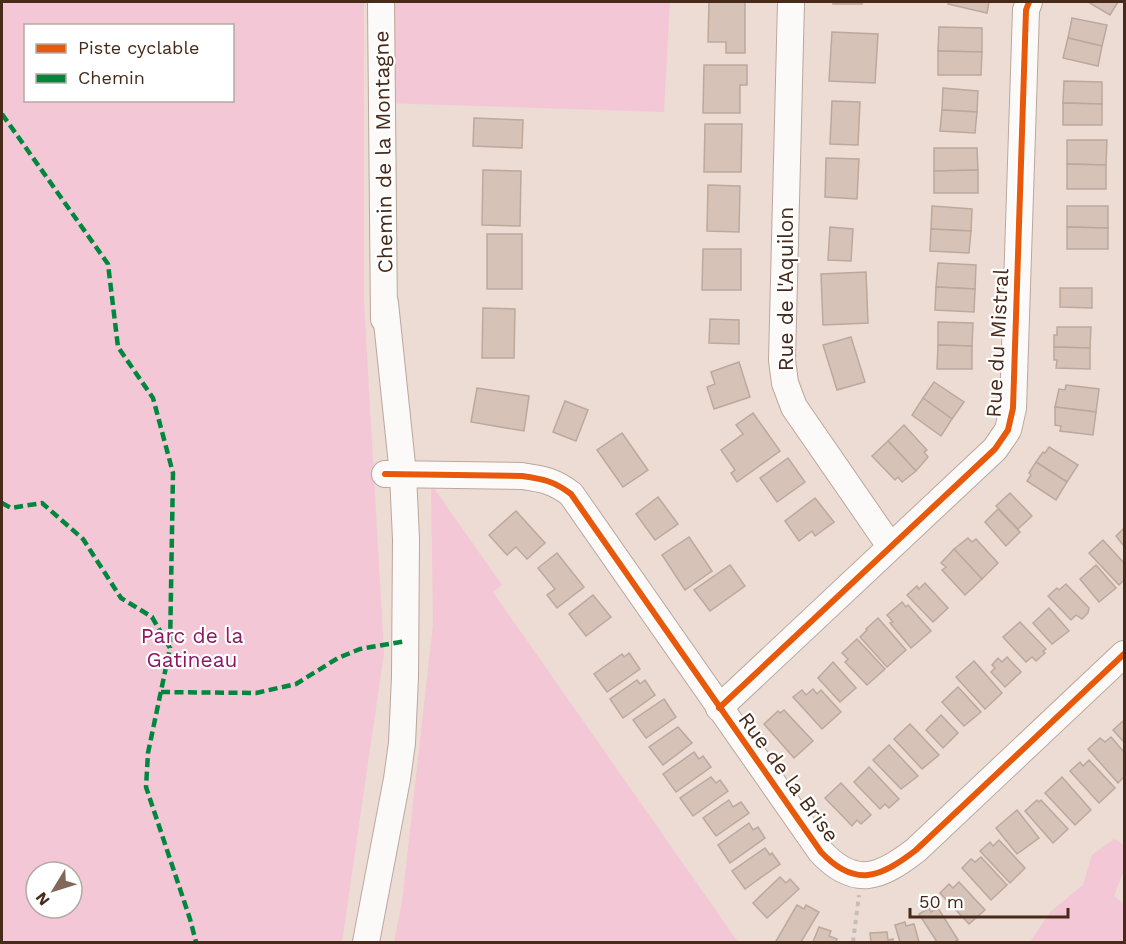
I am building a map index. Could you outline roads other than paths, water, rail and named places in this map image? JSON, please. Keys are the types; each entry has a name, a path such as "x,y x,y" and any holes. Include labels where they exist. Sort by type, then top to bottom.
{"street":[{"name":"Chemin de la Montagne","path":"366,942 400,755 406,641 390,540 394,474 380,408 384,303 381,2"},
{"name":"Rue de l'Aquilon","path":"791,2 782,360 785,383 794,407 890,546"},
{"name":"Rue du Mistral","path":"718,708 995,449 1008,430 1013,408 1026,10 1029,2"},
{"name":"Rue de la Brise","path":"394,474 541,478 557,483 571,494 718,708 821,852 833,865 862,877 880,873 916,850 1125,654"}],"park label":[{"name":"Parc de la Gatineau","path":"192,647"}]}
